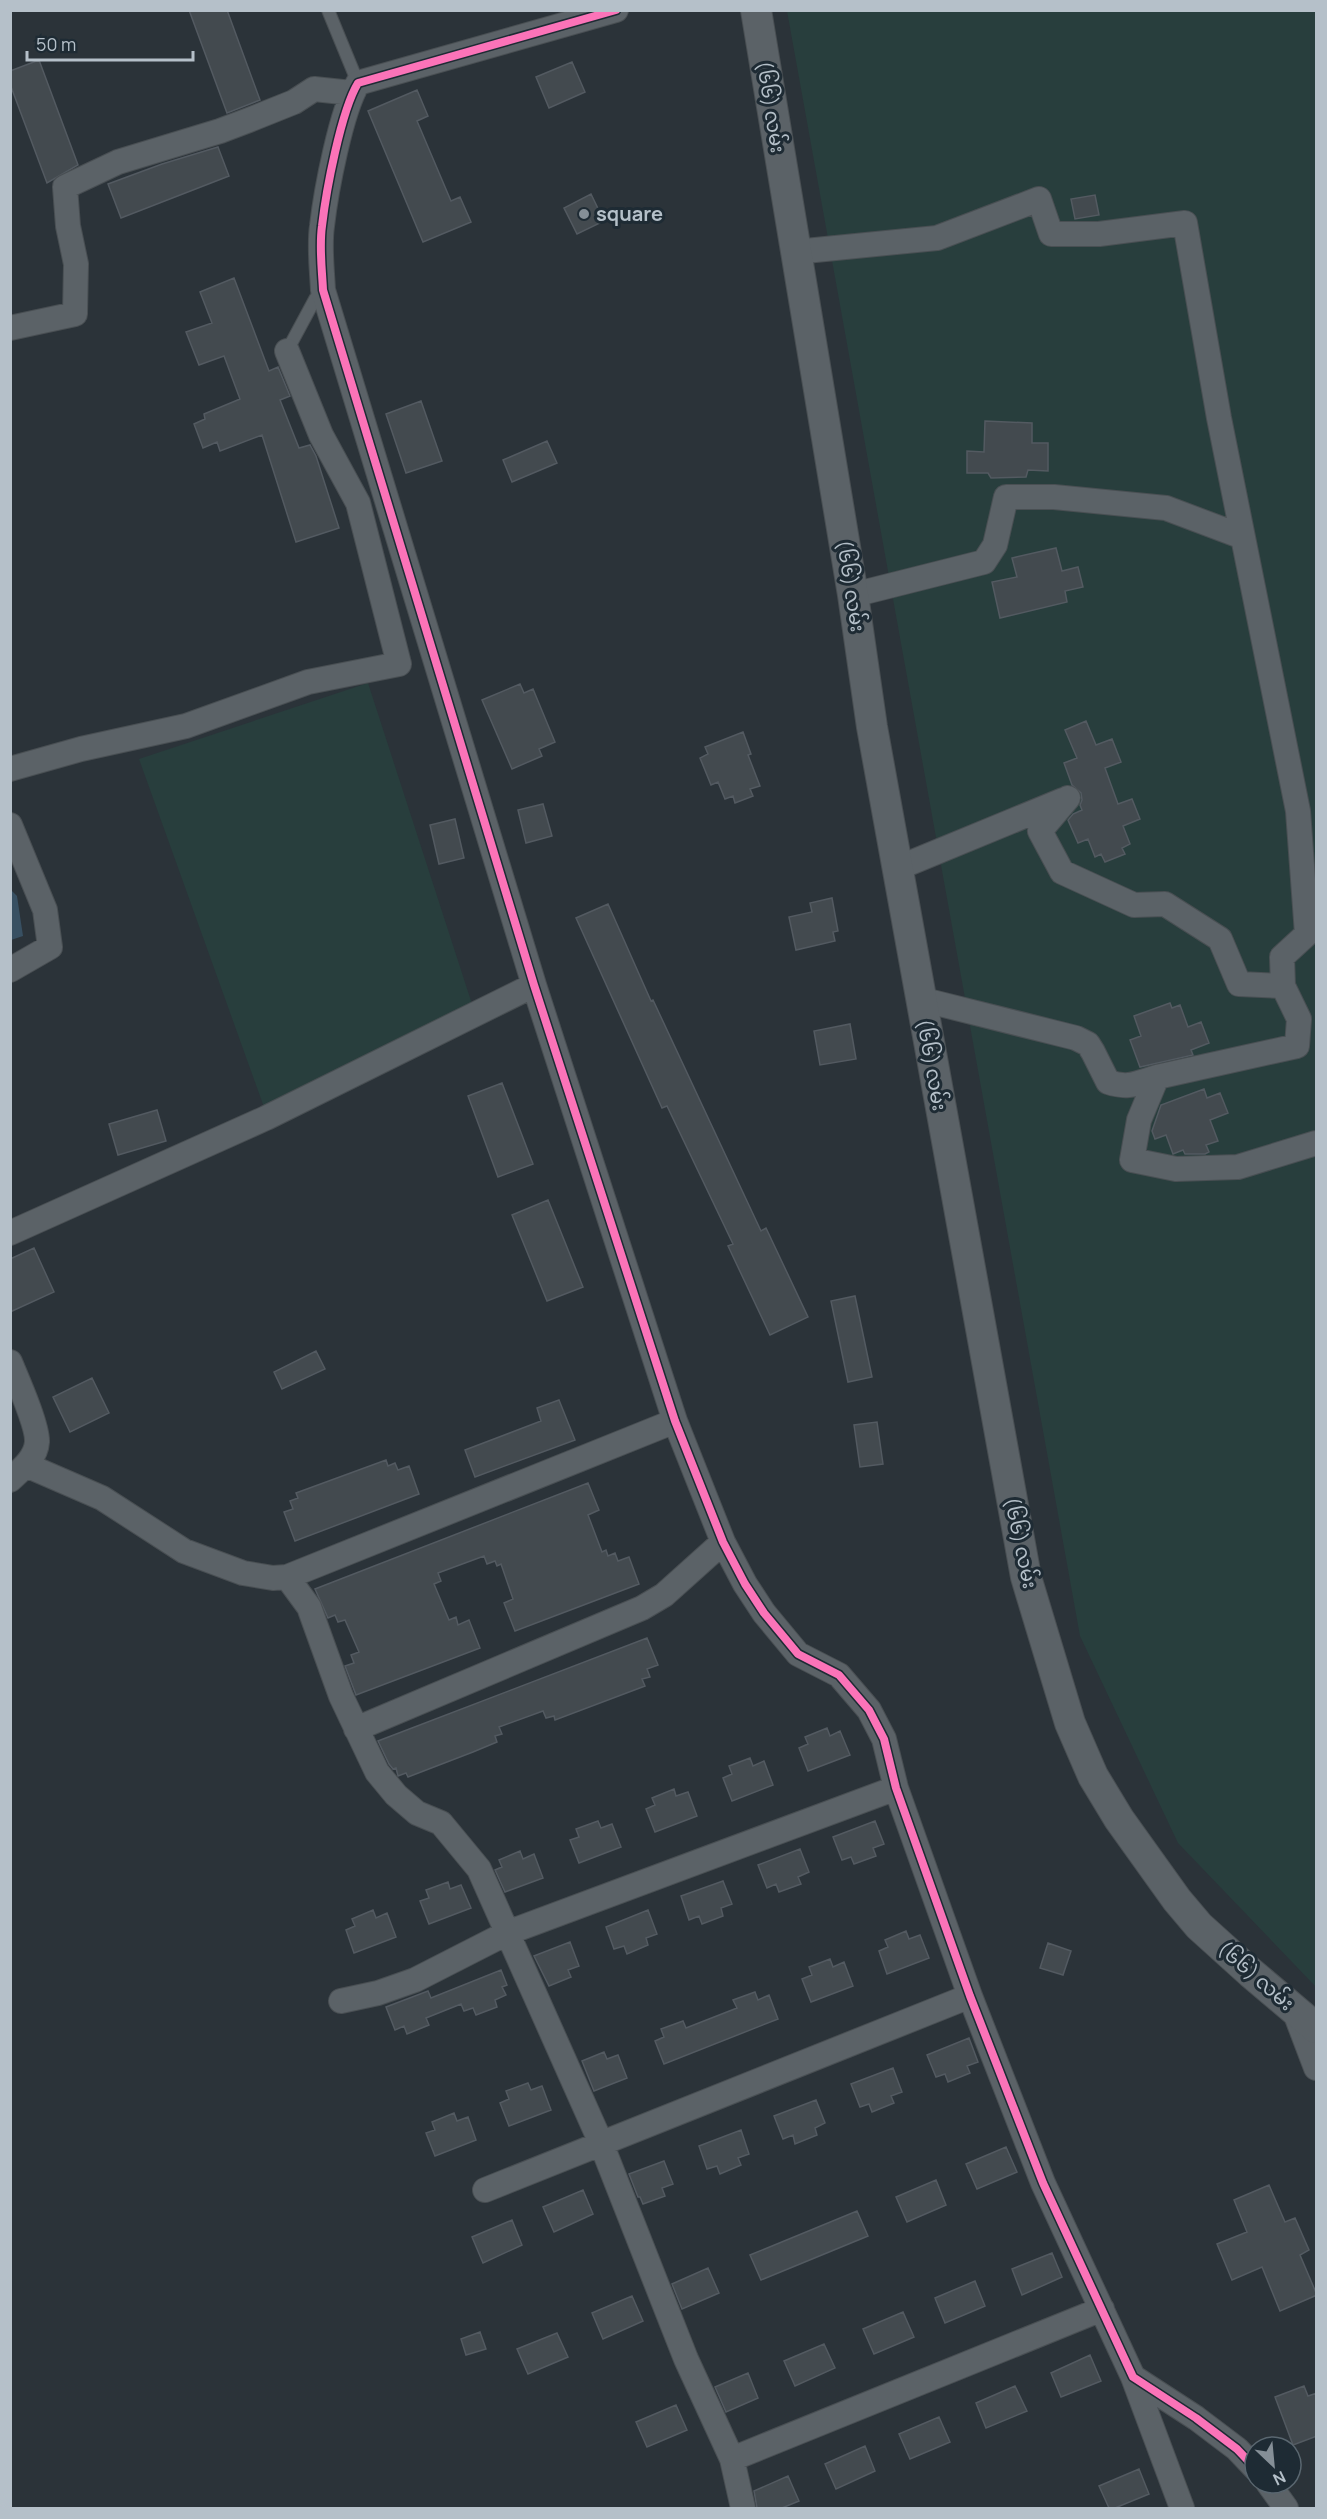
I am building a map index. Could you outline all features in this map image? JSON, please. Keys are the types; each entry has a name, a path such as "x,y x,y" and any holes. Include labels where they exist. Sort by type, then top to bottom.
{"street":[{"path":"10,328 75,314 76,264 68,226 65,188 118,162 249,120 294,102 314,89 355,88 616,10"},
{"name":"(၆၆) လမ်း","path":"756,10 854,596 872,727 1026,1577 1070,1723 1094,1776 1119,1819 1148,1863 1199,1926 1306,2019"},
{"path":"355,88 337,148 321,227 324,290 534,985 675,1421 723,1542 745,1584 764,1613 798,1654 838,1675 869,1710 884,1739 896,1788 970,1996 1043,2183 1133,2377 1182,2508"},
{"path":"795,252 937,238 1039,199 1051,234 1099,234 1185,223 1219,418 1298,811 1306,934 1282,957 1283,986 1299,1019 1297,1046 1157,1077 1124,1087 1108,1082 1088,1044 1076,1038 920,999"},
{"path":"10,769 81,749 186,726 308,682 399,664 358,503 321,435 286,351"},
{"path":"854,596 984,562 995,545 1006,497 1054,497 1166,508 1243,537"},
{"path":"898,868 1068,798 1040,831 1062,873 1134,905 1165,904 1220,939 1239,984 1283,986"},
{"path":"10,970 50,947 45,910 12,834"},
{"path":"10,1233 266,1118 534,985"},
{"path":"1157,1077 1139,1120 1132,1160 1176,1169 1238,1167 1317,1143"},
{"path":"10,1362 34,1427 37,1442 18,1472 102,1497 184,1551 243,1573 273,1578 287,1577 675,1421"},
{"path":"356,1729 642,1608 664,1595 723,1542"},
{"path":"287,1577 309,1607 341,1696 377,1772 396,1796 417,1813 441,1824 479,1869 601,2143 686,2359 732,2459 743,2508"},
{"path":"341,2001 378,1993 415,1980 507,1933 896,1788"},
{"path":"485,2190 970,1996"},
{"path":"1306,2019 1317,2068"},
{"path":"732,2459 1102,2309"},
{"path":"1133,2377 1196,2418 1243,2455"},
{"path":"1277,2495 1286,2508"}],"lane":[{"path":"328,10 355,88"},
{"path":"286,351 315,299 324,290"}],"green space":[{"path":"787,11 1316,11 1316,1987 1178,1843 1080,1636"},
{"path":"368,683 472,1004 265,1110 139,759"}],"water":[{"path":"10,889 17,896 23,936 11,940"}],"building":[{"path":"189,10 227,10 260,100 227,113"},
{"path":"39,60 78,165 47,183 10,84 10,71"},
{"path":"572,62 585,92 549,108 536,77"},
{"path":"417,90 428,116 417,121 451,201 460,197 471,222 423,242 368,111"},
{"path":"218,147 229,176 121,218 108,184"},
{"name":"square","path":"591,194 604,221 577,234 564,208"},
{"path":"1095,195 1099,215 1075,219 1071,199"},
{"path":"234,278 269,371 278,367 290,396 280,400 299,448 310,445 316,456 339,528 296,542 262,435 220,451 217,442 203,448 194,424 205,419 204,414 240,399 224,356 199,365 186,332 212,323 200,292"},
{"path":"421,401 442,461 406,473 386,414"},
{"path":"985,421 1032,423 1032,443 1048,443 1048,471 1028,470 1026,477 991,478 988,473 967,473 967,451 984,452"},
{"path":"547,441 557,463 512,482 503,460"},
{"path":"1056,548 1062,571 1078,567 1083,587 1065,591 1067,602 1000,618 992,582 1017,577 1012,558"},
{"path":"520,684 524,693 533,689 555,742 539,749 542,756 512,769 482,700"},
{"path":"1086,721 1096,745 1112,739 1121,762 1105,768 1118,804 1132,799 1140,819 1123,826 1130,844 1122,848 1125,854 1105,862 1101,854 1095,857 1088,839 1078,843 1068,820 1073,814 1082,810 1080,805 1082,800 1081,793 1072,785 1064,763 1077,758 1065,730"},
{"path":"743,732 751,754 748,755 760,786 750,789 753,796 735,803 733,796 725,799 718,782 711,785 700,758 708,754 705,747"},
{"path":"543,804 552,836 526,843 518,810"},
{"path":"455,819 464,858 439,864 430,825"},
{"path":"832,898 838,931 833,932 835,941 796,950 789,917 812,912 810,903"},
{"path":"608,904 651,1001 653,1000 761,1231 766,1228 808,1317 770,1335 728,1246 733,1244 667,1106 662,1108 576,918"},
{"path":"1170,1003 1172,1008 1180,1005 1188,1027 1201,1022 1209,1043 1191,1050 1193,1055 1140,1067 1130,1040 1141,1036 1134,1016"},
{"path":"850,1024 856,1059 820,1065 814,1031"},
{"path":"502,1083 533,1164 498,1177 468,1096"},
{"path":"1204,1089 1207,1098 1220,1093 1228,1113 1210,1120 1218,1141 1206,1145 1209,1152 1205,1154 1185,1154 1183,1150 1173,1154 1166,1135 1155,1139 1152,1131 1161,1105"},
{"path":"157,1110 166,1141 118,1155 109,1124"},
{"path":"548,1200 583,1287 547,1301 512,1215"},
{"path":"34,1248 54,1292 10,1312 10,1259"},
{"path":"855,1296 872,1377 848,1382 831,1301"},
{"path":"316,1351 325,1369 282,1389 274,1372"},
{"path":"92,1378 109,1413 70,1432 53,1397"},
{"path":"559,1400 575,1440 475,1477 465,1450 541,1421 537,1408"},
{"path":"877,1422 883,1464 860,1467 854,1425"},
{"path":"386,1460 388,1466 395,1463 398,1470 409,1466 419,1494 295,1541 284,1512 293,1509 290,1501 298,1498 296,1493"},
{"path":"588,1483 599,1510 588,1515 602,1552 606,1550 608,1556 615,1553 618,1561 629,1557 639,1584 515,1631 504,1603 513,1599 501,1564 497,1566 495,1561 487,1564 484,1556 438,1573 441,1581 434,1584 449,1620 456,1617 458,1625 469,1620 480,1648 356,1695 345,1666 354,1663 351,1655 359,1652 345,1620 338,1622 335,1615 328,1618 315,1589"},
{"path":"647,1638 658,1665 647,1669 650,1677 642,1679 645,1686 555,1720 554,1716 546,1718 543,1711 499,1727 502,1734 495,1736 497,1742 408,1777 406,1773 398,1776 396,1768 393,1769 389,1764 378,1741"},
{"path":"827,1728 830,1736 840,1731 850,1755 808,1771 799,1748 808,1744 805,1737"},
{"path":"750,1758 753,1766 764,1761 773,1785 732,1801 723,1778 732,1774 729,1766"},
{"path":"674,1789 676,1796 688,1792 697,1816 655,1832 646,1809 655,1805 652,1798"},
{"path":"598,1821 601,1828 612,1824 621,1847 579,1863 570,1840 579,1837 576,1829"},
{"path":"875,1821 884,1844 873,1848 876,1856 854,1864 851,1857 842,1860 833,1837"},
{"path":"800,1849 809,1872 798,1877 801,1884 779,1892 776,1884 767,1888 758,1865"},
{"path":"520,1851 523,1859 534,1854 543,1878 505,1892 495,1870 502,1867 499,1860"},
{"path":"723,1881 732,1904 721,1908 723,1916 702,1924 699,1916 689,1920 681,1896"},
{"path":"448,1882 450,1889 461,1885 471,1908 429,1924 420,1901 429,1898 426,1890"},
{"path":"373,1910 376,1918 387,1913 396,1937 354,1953 346,1930 355,1926 352,1919"},
{"path":"648,1910 657,1934 646,1938 648,1945 627,1954 624,1946 614,1949 606,1927"},
{"path":"906,1931 909,1939 920,1935 929,1958 887,1974 879,1951 888,1947 885,1940"},
{"path":"570,1942 579,1966 568,1970 571,1977 549,1986 534,1956"},
{"path":"1048,1943 1071,1951 1063,1975 1040,1968"},
{"path":"830,1959 833,1967 844,1962 853,1986 811,2002 802,1979 812,1975 809,1967"},
{"path":"501,1970 507,1985 502,1987 506,1995 495,2000 497,2007 476,2015 473,2008 464,2011 461,2004 426,2018 429,2025 407,2034 404,2026 395,2030 386,2007 428,1991 431,1998"},
{"path":"755,1992 758,2000 769,1995 778,2019 664,2064 655,2041 664,2037 661,2029 683,2021 686,2028 737,2008 733,2000"},
{"path":"969,2038 978,2062 967,2066 970,2073 948,2082 945,2074 936,2077 927,2055"},
{"path":"604,2052 607,2059 618,2055 627,2078 594,2091 582,2061"},
{"path":"893,2068 902,2092 891,2096 894,2103 872,2112 869,2104 860,2107 851,2084"},
{"path":"528,2083 531,2090 542,2086 551,2110 509,2126 500,2103 509,2099 506,2091"},
{"path":"816,2100 825,2123 815,2128 817,2135 795,2144 793,2135 783,2139 774,2116"},
{"path":"454,2113 457,2121 468,2117 476,2140 435,2156 426,2133 435,2130 432,2122"},
{"path":"741,2130 749,2154 738,2158 741,2165 720,2174 717,2166 707,2169 699,2146"},
{"path":"1006,2147 1017,2172 977,2189 966,2164"},
{"path":"664,2161 673,2184 662,2188 665,2196 643,2204 629,2174"},
{"path":"936,2180 946,2205 907,2222 896,2197"},
{"path":"1269,2185 1285,2222 1295,2218 1309,2250 1300,2255 1317,2295 1280,2311 1262,2267 1232,2280 1217,2244 1247,2232 1234,2200"},
{"path":"583,2190 593,2214 554,2232 543,2207"},
{"path":"857,2211 868,2236 761,2280 750,2255"},
{"path":"512,2220 522,2245 483,2263 472,2237"},
{"path":"1052,2253 1062,2277 1022,2295 1012,2269"},
{"path":"708,2268 719,2293 682,2309 672,2284"},
{"path":"975,2281 985,2306 945,2323 935,2298"},
{"path":"632,2296 643,2321 603,2339 592,2313"},
{"path":"903,2312 914,2337 874,2354 863,2329"},
{"path":"480,2332 486,2349 466,2355 461,2339"},
{"path":"557,2333 568,2357 528,2374 517,2349"},
{"path":"824,2344 835,2368 795,2386 784,2361"},
{"path":"1090,2355 1101,2381 1061,2397 1051,2373"},
{"path":"748,2373 758,2398 726,2412 715,2387"},
{"path":"1015,2386 1027,2411 986,2428 976,2403"},
{"path":"1304,2386 1308,2396 1317,2393 1317,2436 1303,2441 1303,2435 1289,2435 1275,2397"},
{"path":"676,2405 687,2430 647,2447 636,2422"},
{"path":"939,2417 950,2442 910,2459 899,2434"},
{"path":"865,2446 875,2471 836,2489 825,2464"},
{"path":"1139,2469 1149,2494 1115,2508 1109,2508 1099,2486"},
{"path":"788,2476 799,2501 782,2508 757,2508 754,2491"}],"cycle path":[{"path":"616,10 358,83 340,131 327,193 321,242 323,290 534,985 675,1421 723,1542 745,1584 764,1613 798,1654 839,1675 869,1710 884,1739 896,1788 970,1996 1043,2183 1133,2377 1196,2418 1243,2455"}],"place":[{"name":"square","path":"584,214"}]}
